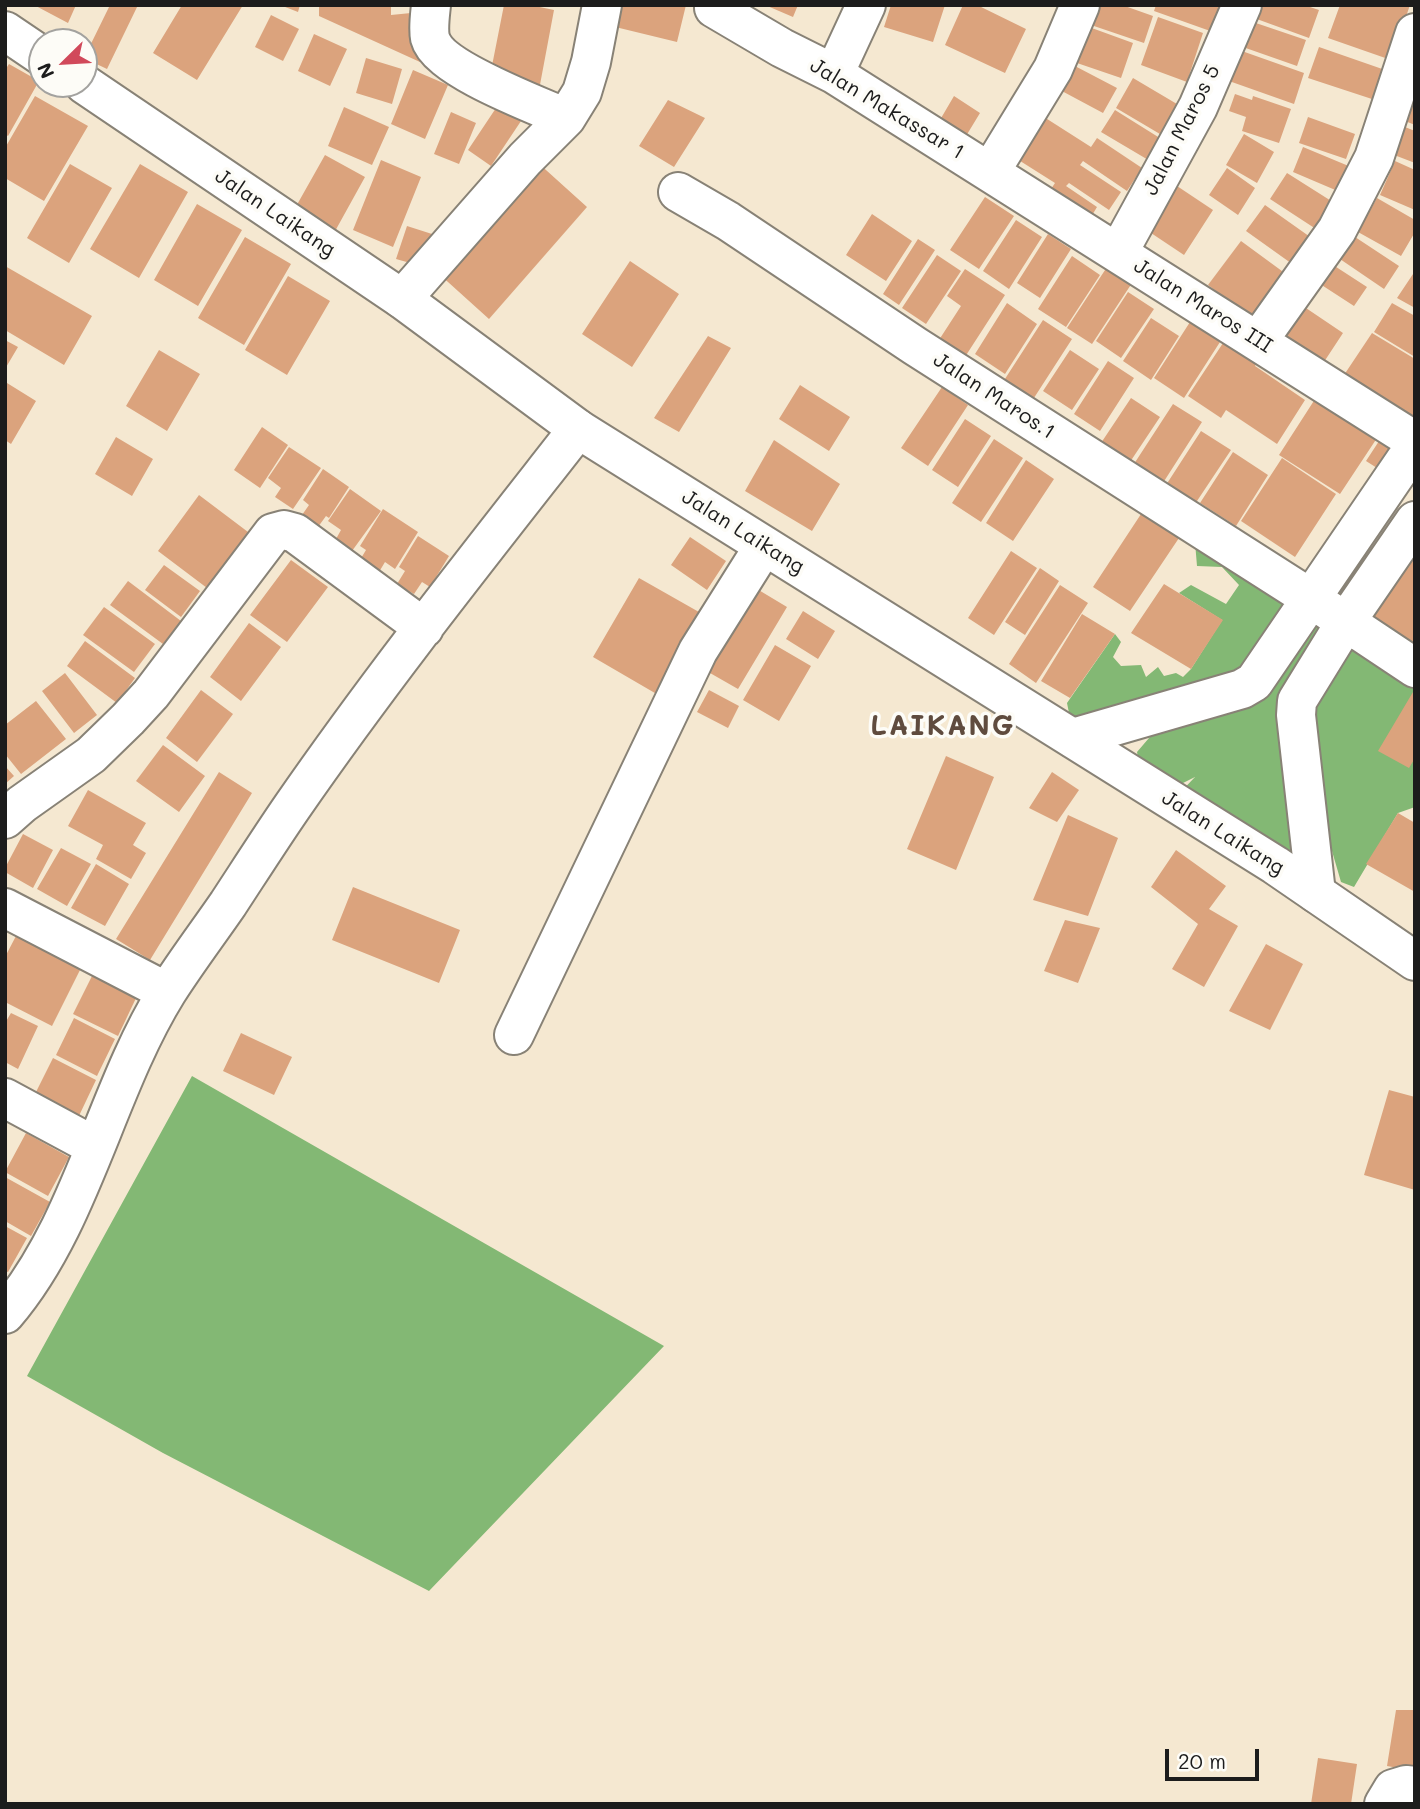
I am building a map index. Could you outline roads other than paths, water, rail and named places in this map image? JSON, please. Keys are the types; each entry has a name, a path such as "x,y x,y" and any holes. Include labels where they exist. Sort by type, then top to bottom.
{"street":[{"path":"430,5 430,40 464,72 566,118"},
{"path":"402,299 525,159 566,118 582,92 602,5"},
{"path":"834,74 866,5"},
{"path":"990,172 1053,69 1080,5"},
{"name":"Jalan Maros 5","path":"1118,253 1198,107 1242,5"},
{"name":"Jalan Makassar 1","path":"714,8 782,48 834,74 990,172"},
{"path":"5,32 28,47"},
{"path":"1258,341 1337,230 1374,158 1415,33"},
{"name":"Jalan Laikang","path":"98,93 402,299 578,429 1073,738 1316,893 1415,961"},
{"name":"Jalan Maros III","path":"990,172 1258,341 1415,444"},
{"name":"Jalan Maros.1","path":"678,192 728,221 915,346 1310,598 1345,624"},
{"path":"9,1303 50,1245 82,1180 139,1043 167,992 293,806 424,628 578,429"},
{"path":"1073,738 1242,689 1254,682 1415,444"},
{"path":"1316,893 1296,715 1297,701 1415,521"},
{"path":"5,819 91,755 128,719 151,694 273,533 284,530 295,533 424,628"},
{"path":"514,1035 698,651 764,546"},
{"path":"1345,624 1415,668"},
{"path":"5,908 167,992"},
{"path":"5,1098 94,1146"},
{"path":"1384,1804 1393,1789 1406,1785 1415,1786"}],"district":[{"name":"LAIKANG","path":"943,726"}]}
